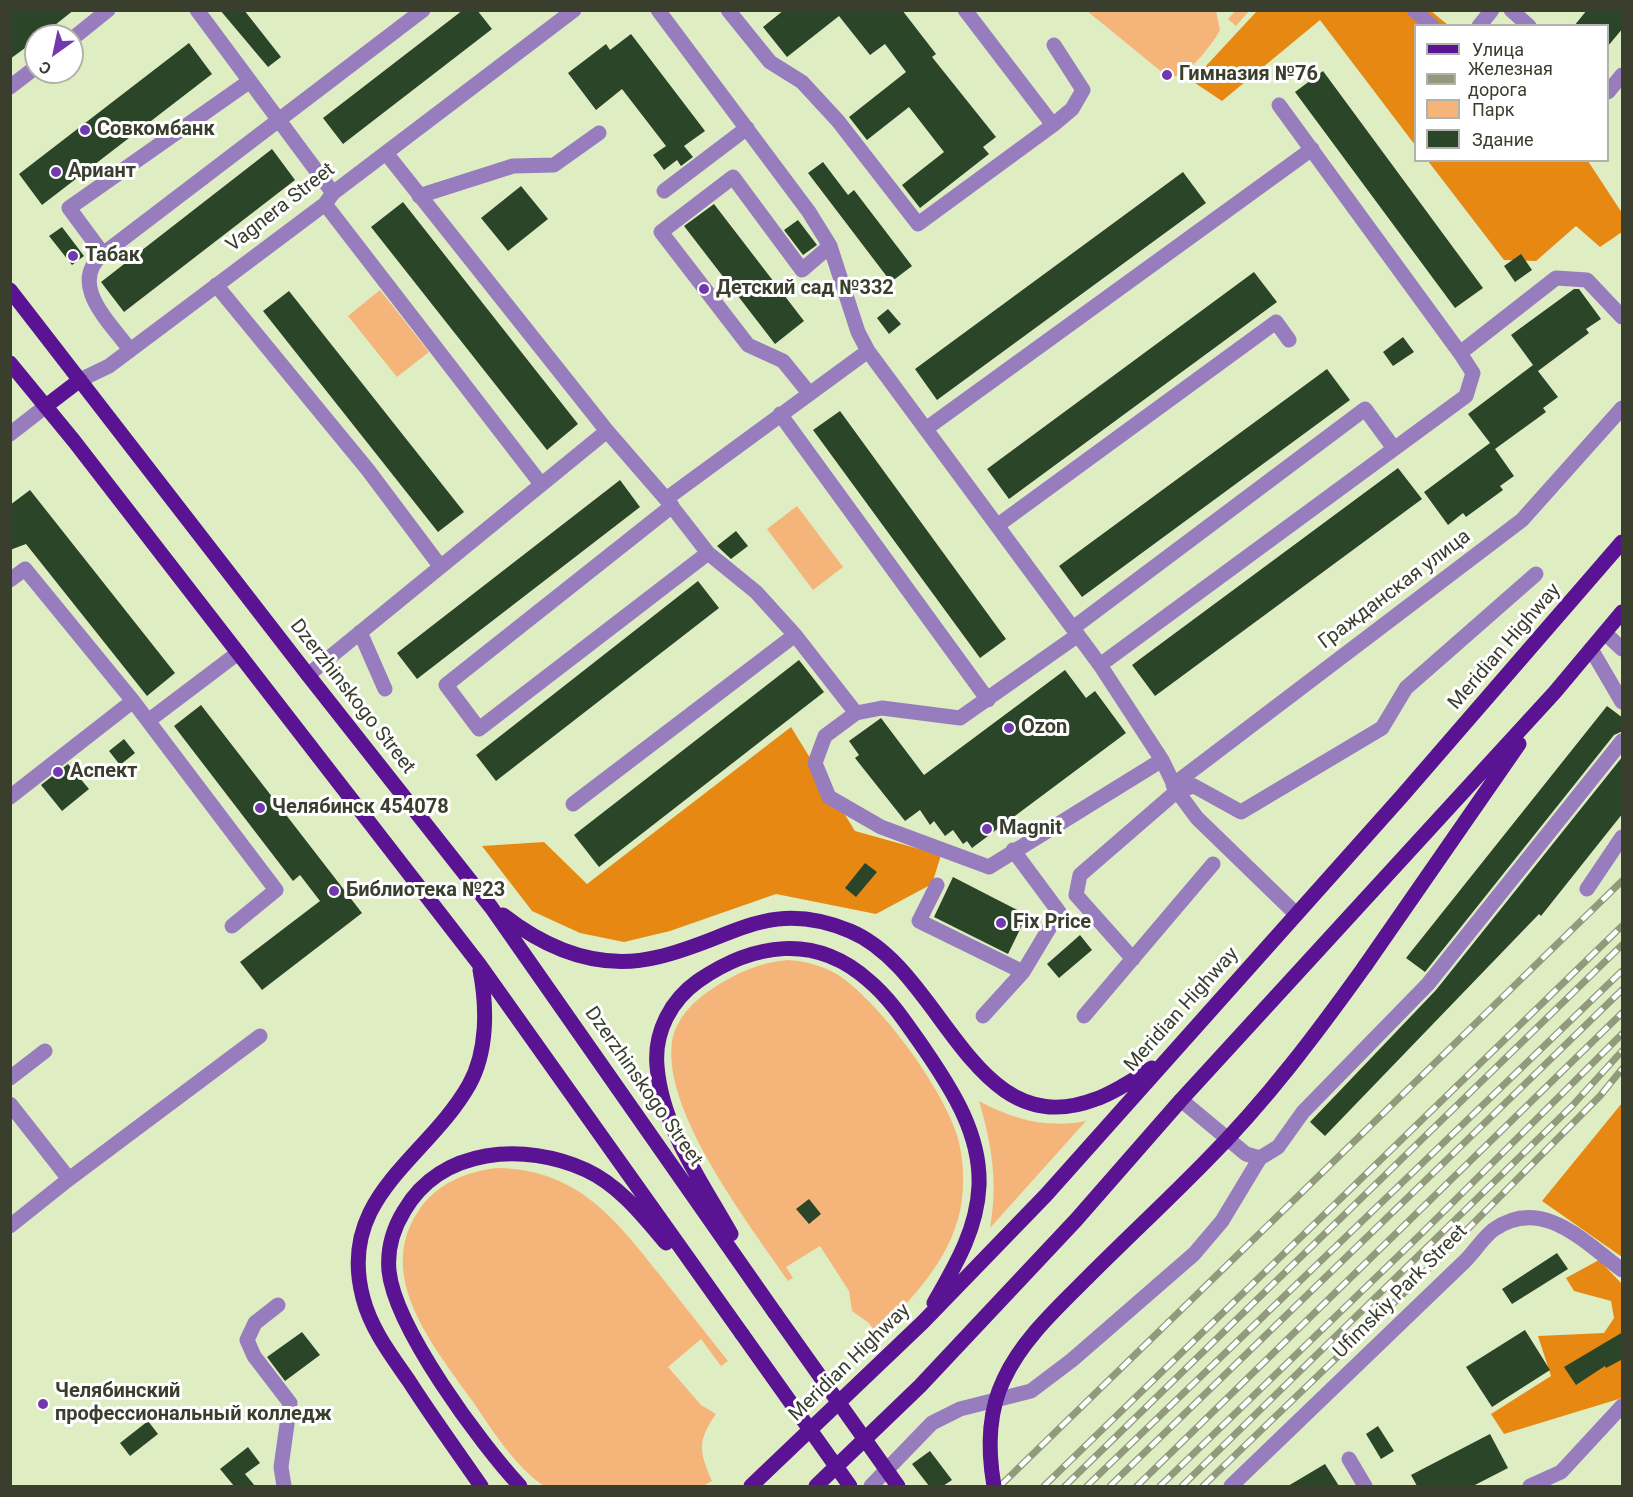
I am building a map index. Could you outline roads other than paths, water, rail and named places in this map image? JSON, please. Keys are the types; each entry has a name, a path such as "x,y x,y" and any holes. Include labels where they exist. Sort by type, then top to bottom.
{"main road":[{"name":"Dzerzhinskogo Street","path":"10,290 491,907 776,1313"},
{"path":"10,363 46,406 479,964 850,1486"},
{"name":"Vagnera Street","path":"46,406 80,380"},
{"name":"Meridian Highway","path":"751,1486 923,1323 1046,1195 1623,542"},
{"path":"816,1486 920,1386 1004,1298 1181,1100 1555,692 1623,612"},
{"path":"994,1486 991,1453 994,1408 1003,1380 1020,1353 1057,1308 1224,1142 1316,1032 1365,966 1555,692"},
{"path":"491,907 549,946 582,957 610,961 659,957 765,920 808,919 829,924 872,942 891,957 987,1078 1014,1099 1036,1106 1070,1106 1097,1099 1165,1061"},
{"path":"898,1486 776,1313 675,1131 661,1090 657,1042 664,1022 680,997 694,984 736,960 781,948 806,949 828,956 849,965 887,998 937,1068 966,1118 978,1164 979,1186 974,1221 960,1258 923,1323"},
{"path":"479,964 485,1010 483,1040 473,1076 459,1100 382,1189 364,1226 358,1258 361,1289 371,1322 481,1486"},
{"path":"520,1486 506,1471 436,1373 408,1328 393,1293 389,1268 393,1233 413,1197 439,1173 468,1160 511,1154 538,1155 587,1171 605,1181 635,1206 742,1334"},
{"path":"741,1486 768,1472"}],"street":[{"path":"84,29 108,10"},
{"path":"197,10 250,81 329,198 541,484"},
{"path":"130,350 91,295 87,281 91,264 423,10"},
{"name":"Vagnera Street","path":"80,380 109,366 574,10"},
{"path":"658,10 747,128 830,246 858,332 868,351 1100,665 1162,760 1175,788 1222,844 1296,914"},
{"path":"728,10 770,62 802,82 838,121 918,224 1053,126 1072,108 1083,90 1054,45"},
{"path":"965,10 1053,126"},
{"path":"1414,10 1430,24"},
{"path":"1481,24 1492,10"},
{"path":"1510,10 1526,24"},
{"path":"1609,91 1623,75"},
{"path":"10,87 24,76"},
{"path":"103,254 69,208 250,81"},
{"path":"1100,665 1466,396 1473,373 1279,105"},
{"path":"664,191 747,128"},
{"path":"419,196 513,166 554,165 598,133"},
{"path":"927,428 1312,149"},
{"path":"386,153 607,431 669,503 708,553 756,592 795,635 856,713"},
{"path":"809,393 783,361 748,345 661,232 733,177 802,270 830,246"},
{"path":"1460,353 1556,278 1587,280 1623,317"},
{"path":"216,285 368,470 440,566"},
{"path":"998,525 1276,322 1289,340"},
{"path":"708,553 479,729 446,685 780,414 868,351"},
{"name":"Vagnera Street","path":"10,434 46,406"},
{"name":"Гражданская улица","path":"1132,959 1076,894 1080,875 1175,788 1522,520 1623,408"},
{"path":"1162,760 1013,850 989,867 881,827 829,797 815,763 825,736 856,713 882,708 960,718 988,700 1365,409 1394,447"},
{"path":"780,414 988,700"},
{"path":"308,675 607,431"},
{"path":"10,580 25,569 133,701 276,890 232,926"},
{"path":"1175,788 1194,786 1241,812 1382,728 1406,688 1536,574"},
{"path":"360,632 385,689"},
{"path":"1605,633 1623,649"},
{"path":"573,804 795,635"},
{"path":"1591,649 1623,702"},
{"path":"148,721 238,653"},
{"path":"10,797 133,701"},
{"path":"871,1486 932,1423 960,1409 1030,1391 1072,1360 1194,1254 1222,1221 1260,1158 1278,1147 1303,1112 1428,984 1623,741"},
{"path":"1587,889 1623,837"},
{"path":"982,1016 1023,972 1059,912 1013,850"},
{"path":"1084,1016 1214,864"},
{"path":"937,885 919,921 1023,972"},
{"path":"10,1226 260,1036"},
{"path":"10,1078 45,1051"},
{"path":"1181,1100 1246,1154 1260,1158"},
{"path":"10,1104 69,1179"},
{"name":"Ufimskiy Park Street","path":"1231,1486 1465,1261 1492,1231 1512,1220 1530,1216 1555,1221 1623,1270"},
{"path":"278,1305 255,1323 247,1340 254,1356 290,1403 281,1467 284,1486"},
{"path":"1530,1486 1561,1472 1623,1406"},
{"path":"1349,1459 1365,1486"}],"railway":[{"path":"1000,1486 1622,881"},
{"path":"1044,1486 1622,926"},
{"path":"1065,1486 1622,945"},
{"path":"1087,1486 1622,971"},
{"path":"1110,1486 1622,990"},
{"path":"1137,1486 1622,1013"},
{"path":"1160,1486 1421,1234 1622,1034"},
{"path":"1182,1486 1572,1106 1622,1051"},
{"path":"1203,1486 1401,1296 1600,1096 1622,1069"}],"place":[{"name":"Гимназия №76","path":"1167,75"},
{"name":"Совкомбанк","path":"85,130"},
{"name":"Ариант","path":"56,172"},
{"name":"Табак","path":"73,256"},
{"name":"Детский cад №332","path":"704,289"},
{"name":"Ozon","path":"1009,728"},
{"name":"Аспект","path":"58,772"},
{"name":"Челябинск 454078","path":"260,808"},
{"name":"Magnit","path":"987,829"},
{"name":"Библиотека №23","path":"334,891"},
{"name":"Fix Price","path":"1001,923"},
{"name":"Челябинский профессиональный колледж","path":"43,1404"}]}
